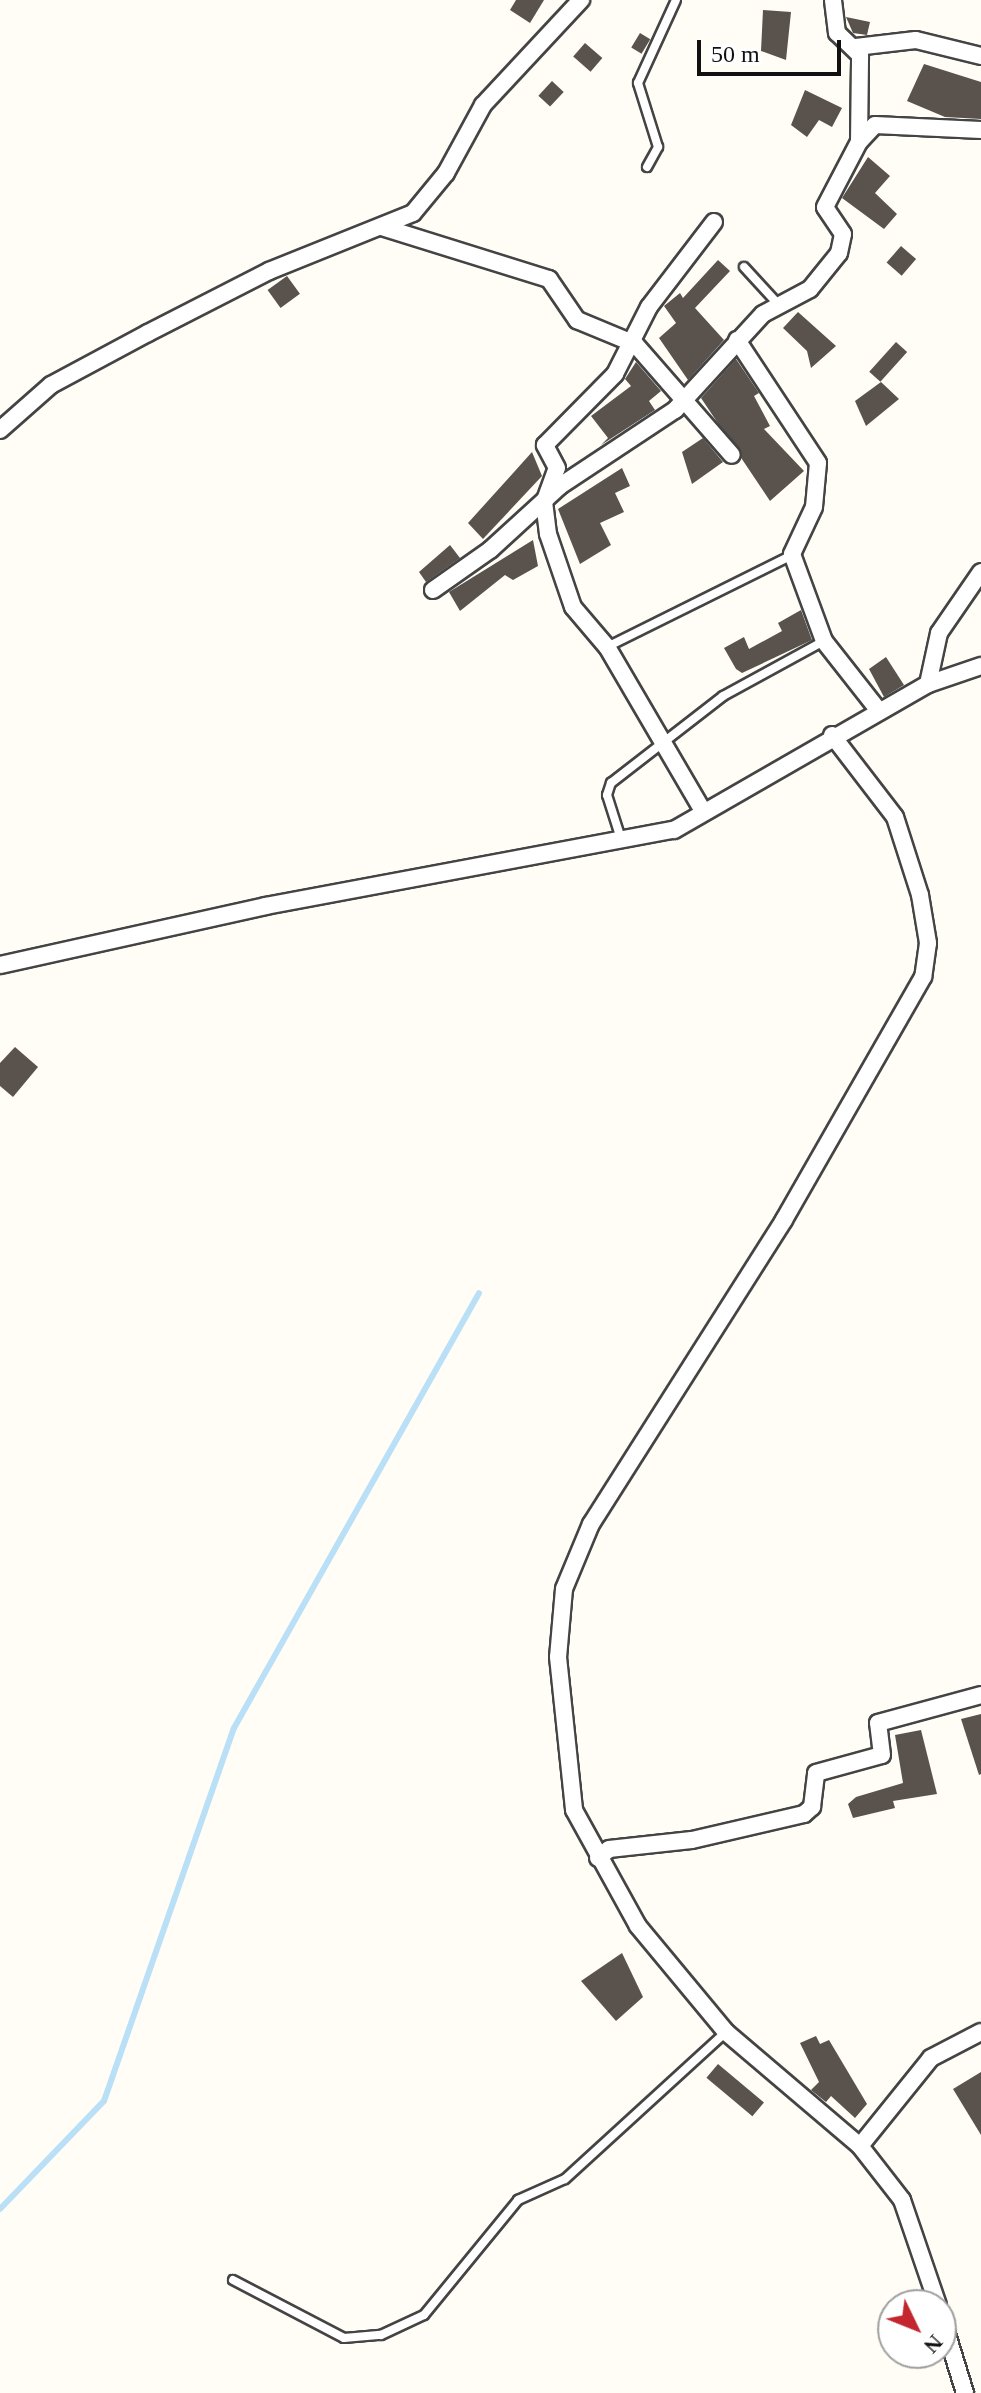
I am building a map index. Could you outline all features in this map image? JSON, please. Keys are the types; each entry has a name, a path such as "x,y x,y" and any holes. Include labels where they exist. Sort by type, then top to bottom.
{"street":[{"path":"0,430 51,385 148,333 269,271 413,213 446,173 483,105 581,0"},
{"path":"833,0 837,33 856,47 916,40 981,56"},
{"path":"856,47 859,142"},
{"path":"433,590 544,503 682,403 737,340 780,306 810,289 839,253 843,234 825,207 859,142 875,125 981,130"},
{"path":"703,811 666,743 607,647 573,607 544,503 557,468 545,445 635,344 649,307 714,222"},
{"path":"380,227 406,230 463,258 540,273 577,320 635,344 682,403 732,455"},
{"path":"737,340 820,471 792,554 824,641 879,711"},
{"path":"928,684 939,633 981,572"},
{"path":"0,965 266,906 622,843 674,830 832,735 928,684 981,666"},
{"path":"832,735 895,817 922,907 928,943 923,977 784,1220 591,1524 564,1589 557,1626 567,1779 598,1858 638,1926 726,2032 860,2146 902,2200 933,2289"},
{"path":"598,1858 609,1849 692,1840 804,1814 812,1807 816,1773 882,1755 878,1723 981,1695"},
{"path":"860,2146 931,2058 978,2039"},
{"path":"957,2367 965,2393"}],"lane":[{"path":"647,167 658,147 638,83 676,0"},
{"path":"744,267 780,306"},
{"path":"607,647 792,554"},
{"path":"622,843 607,795 611,783 723,696 824,641"},
{"path":"233,2280 344,2338 381,2335 424,2315 518,2200 565,2179 726,2032"}],"building":[{"path":"516,0 544,0 530,23 510,10"},
{"path":"763,10 791,12 786,60 761,51"},
{"path":"846,17 870,22 867,35 853,33"},
{"path":"640,33 650,39 642,54 631,48"},
{"path":"585,43 602,58 591,72 573,57"},
{"path":"924,64 981,82 981,119 945,117 907,101"},
{"path":"552,81 564,92 550,107 538,96"},
{"path":"805,90 842,108 832,127 819,120 807,137 791,125"},
{"path":"868,157 890,176 875,193 897,214 884,229 842,198"},
{"path":"901,246 916,259 902,276 887,263"},
{"path":"718,260 730,271 695,308 724,340 688,380 659,338 676,323 664,306 680,293 683,298"},
{"path":"287,276 300,294 281,308 268,290"},
{"path":"798,312 836,346 811,368 807,351 783,328"},
{"path":"896,342 907,352 880,382 869,372"},
{"path":"736,359 759,393 754,396 770,426 764,429 804,471 770,501 701,398"},
{"path":"636,362 661,391 649,401 655,410 601,445 608,438 591,416 631,386 625,379"},
{"path":"881,382 899,399 866,426 855,401"},
{"path":"703,438 723,462 692,484 682,452"},
{"path":"532,452 542,476 483,539 468,523"},
{"path":"622,468 630,486 615,493 624,512 600,523 611,545 580,564 558,509"},
{"path":"533,540 538,566 513,580 505,575 460,611 449,592"},
{"path":"450,545 460,558 426,582 419,572"},
{"path":"801,610 812,640 742,673 736,669 724,648 744,637 749,649 782,631 778,623"},
{"path":"886,657 904,685 884,697 869,669"},
{"path":"15,1047 38,1067 13,1097 0,1086 0,1063"},
{"path":"981,1714 981,1774 979,1775 961,1719"},
{"path":"921,1730 937,1794 893,1801 895,1808 853,1818 848,1804 856,1797 903,1783 895,1735"},
{"path":"622,1953 643,1997 616,2021 581,1981"},
{"path":"816,2036 820,2044 829,2040 867,2104 855,2118 831,2096 826,2102 811,2090 819,2082 800,2043"},
{"path":"718,2064 764,2103 752,2116 706,2078"},
{"path":"981,2072 981,2135 953,2089"}],"waterway":[{"path":"0,2209 104,2101 234,1728 479,1293"}]}
